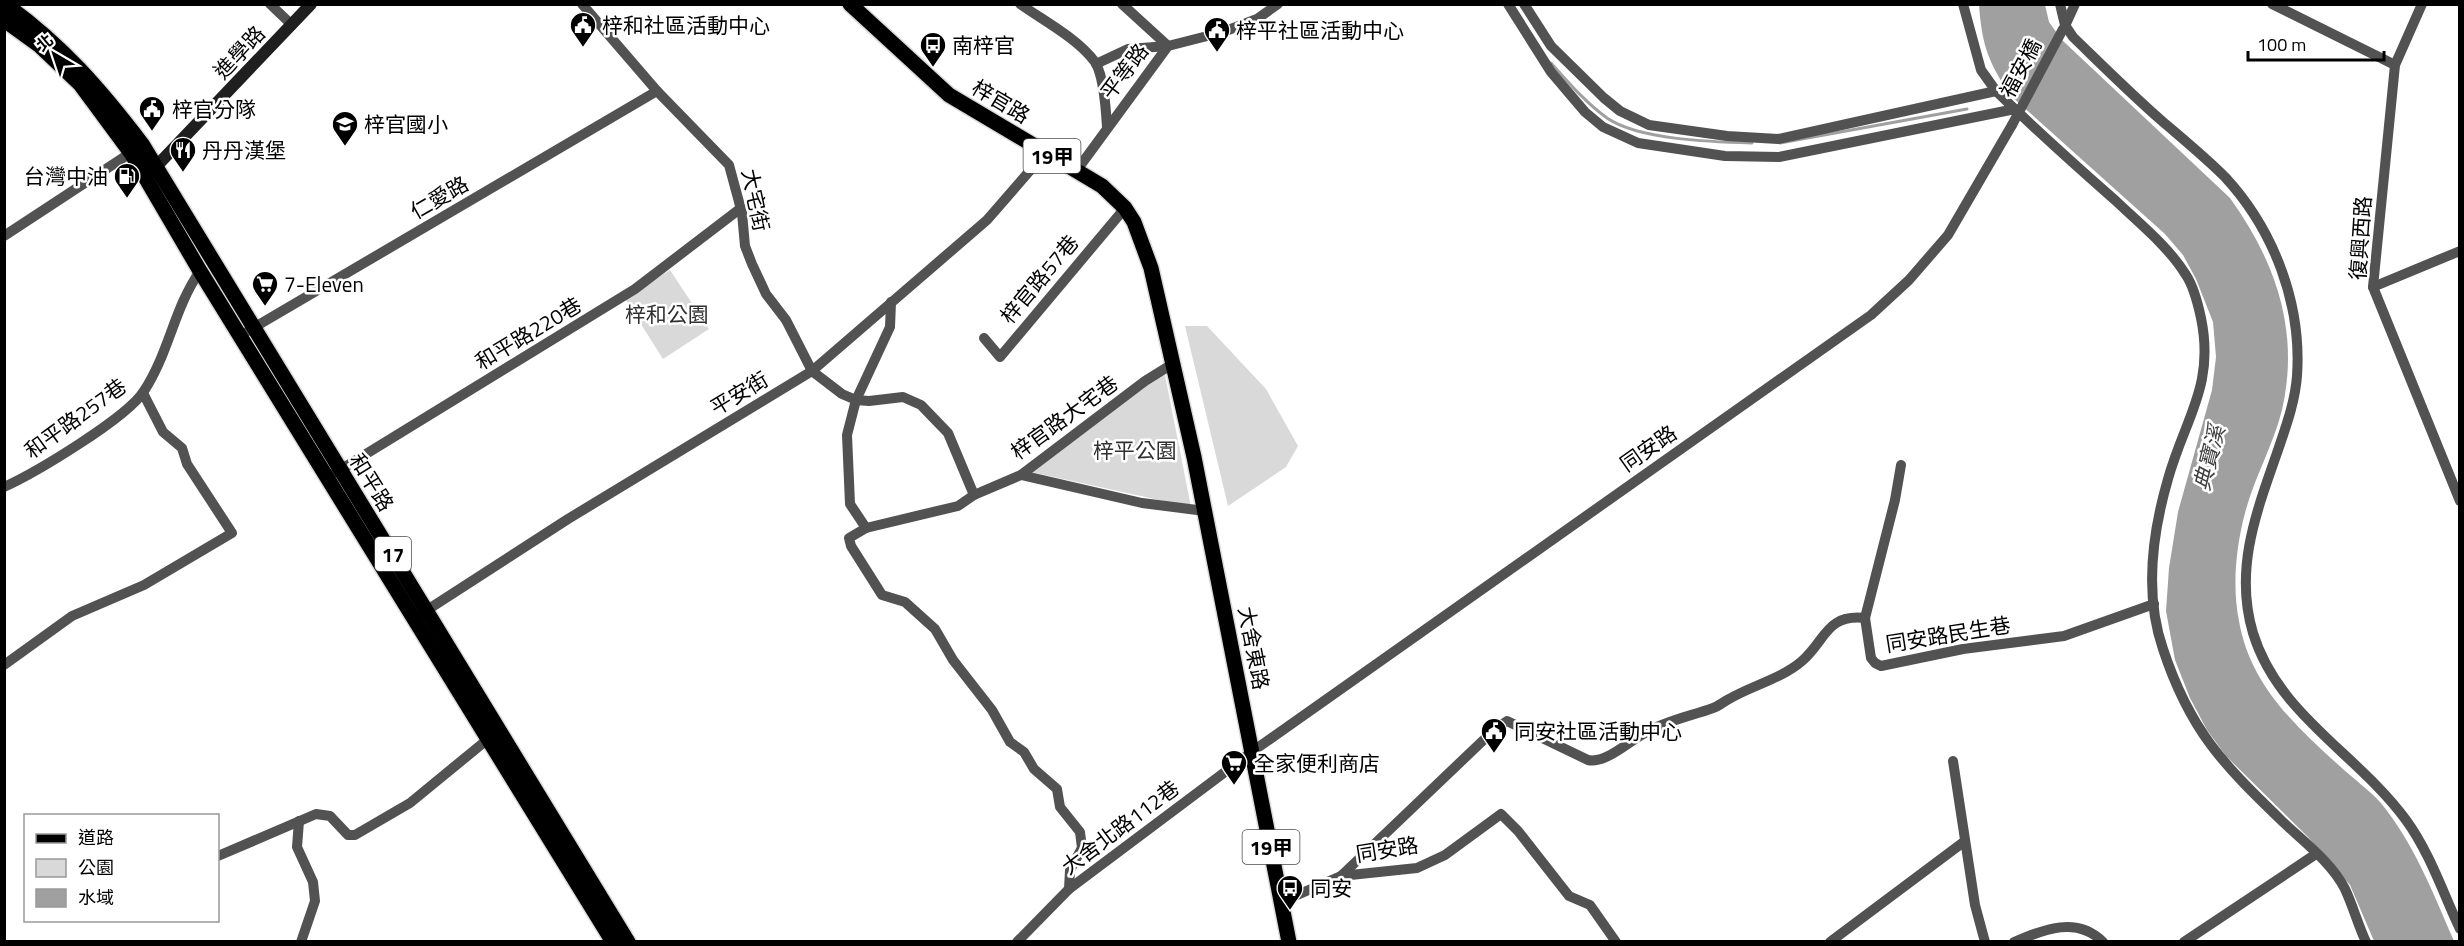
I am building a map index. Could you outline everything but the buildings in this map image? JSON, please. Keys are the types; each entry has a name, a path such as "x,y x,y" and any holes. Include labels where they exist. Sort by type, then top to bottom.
{"main road":[{"name":"17","path":"5,4 68,55 91,78 151,173"},
{"name":"梓官路","path":"850,4 949,95 1102,186 1125,208 1134,222 1146,251 1174,363"},
{"name":"17","path":"4,20 40,46 80,84 137,149"},
{"name":"和平路","path":"151,173 201,271 247,332"},
{"name":"和平路","path":"151,173 333,474 413,619 488,739 628,942"},
{"name":"大舍東路","path":"1174,363 1289,942"},
{"name":"和平路","path":"333,474 427,609 574,866 613,942"}],"street":[{"path":"270,4 292,25"},
{"name":"進學路","path":"151,173 311,4"},
{"name":"大宅街","path":"582,4 657,91 729,165 741,208 746,246 752,264 766,294 786,320 812,371"},
{"path":"1020,4 1076,44 1096,64 1106,104 1107,127"},
{"name":"平等路","path":"1077,170 1168,46 1122,4"},
{"path":"1096,64 1128,49 1168,46 1257,19 1278,4"},
{"path":"1508,4 1551,72 1585,112 1604,127 1638,143 1725,156 1779,157 2015,110"},
{"path":"1524,4 1551,46 1604,98 1620,111 1649,125 1727,136 1778,138 1996,91"},
{"path":"1963,4 1981,70 1996,91 2170,253 2187,276 2198,306 2205,344 2202,389 2168,476 2152,550 2154,604 2161,645 2177,690 2206,740 2224,765 2316,854 2345,889 2366,942"},
{"path":"2060,4 2064,27 2081,45 2224,177 2257,219 2280,264 2292,310 2297,375 2287,423 2255,513 2244,577 2246,605 2253,633 2262,657 2292,704 2384,794 2406,820 2426,852 2460,929"},
{"name":"福安橋","path":"2012,125 2075,4"},
{"path":"2272,4 2395,65"},
{"name":"復興西路","path":"2422,4 2395,65 2373,287 2460,501"},
{"name":"仁愛路","path":"247,332 657,91"},
{"name":"同安路","path":"1253,752 1870,315 1909,280 1948,236 2012,125"},
{"path":"4,237 137,149"},
{"name":"平安街","path":"413,619 586,507 812,371 987,220 1046,152"},
{"name":"和平路220巷","path":"333,474 635,289 741,208"},
{"name":"梓官路57巷","path":"984,338 1000,357 1125,208"},
{"path":"2373,287 2460,251"},
{"name":"和平路257巷","path":"4,487 26,477 114,419 143,393 168,342 178,307 201,271"},
{"path":"866,528 850,504 847,435 856,400 890,327 891,302"},
{"name":"梓官路大宅巷","path":"1069,889 1070,870 1082,848 1080,832 1060,807 1057,789 1034,769 1024,752 1010,742 992,710 953,660 935,629 905,602 882,595 851,546 849,538 866,528 924,512 942,512 958,506 974,495 1021,475 1145,381 1174,363"},
{"path":"812,371 842,394 856,400 869,401 903,397 928,411 948,434 974,495"},
{"path":"4,665 72,616 144,585 232,533 187,464 182,448 163,432 143,393"},
{"path":"1865,618 1895,500 1901,465"},
{"path":"1021,475 1142,503 1205,512"},
{"name":"同安路民生巷","path":"1508,721 1588,760 1599,760 1646,732 1717,707 1728,699 1783,674 1804,659 1839,619 1849,616 1865,618 1871,658 1881,666 1963,649 2064,636 2154,604"},
{"name":"同安路","path":"1341,876 1494,730 1508,721"},
{"path":"219,856 316,814 330,816 348,835 355,835 411,803 488,739"},
{"name":"大舍北路112巷","path":"1017,942 1069,889 1253,752"},
{"path":"1953,761 1975,905 1985,942"},
{"name":"同安路","path":"1281,902 1341,876 1417,868 1445,855 1501,814 1518,831 1569,896 1590,905 1616,942"},
{"path":"299,821 297,847 313,882 315,901 301,942"},
{"path":"1830,942 1965,841"},
{"path":"2184,942 2316,854"},
{"path":"2014,942 2035,933 2082,926 2092,931 2103,942"}],"green space":[{"name":"梓和公園","path":"670,270 709,329 663,359 625,299"},
{"name":"梓平公園","path":"1185,326 1207,326 1266,389 1298,446 1286,467 1228,506"},
{"name":"梓平公園","path":"1165,375 1191,507 1031,472 1153,381"}],"water":[{"name":"典寶溪","path":"1979,5 2045,5 2049,22 2062,40 2230,198 2260,247 2280,298 2286,325 2287,381 2282,410 2253,487 2239,539 2236,594 2239,621 2245,644 2264,685 2292,721 2376,798 2392,818 2413,851 2454,941 2374,941 2350,885 2308,837 2226,756 2207,730 2190,698 2175,660 2166,611 2169,568 2178,512 2212,390 2216,357 2213,322 2196,279 2183,255 2165,234 2011,96 1992,63 1984,42"}],"waterway":[{"path":"1551,63 1592,106 1607,118 1621,125 1638,131 1677,138 1752,143"},
{"path":"1780,143 1967,109"}],"place":[{"name":"梓和社區活動中心","path":"583,48"},
{"name":"梓平社區活動中心","path":"1217,53"},
{"name":"南梓官","path":"933,68"},
{"name":"梓官分隊","path":"152,132"},
{"name":"梓官國小","path":"345,147"},
{"name":"丹丹漢堡","path":"183,173"},
{"name":"台灣中油","path":"127,199"},
{"name":"7-Eleven","path":"265,307"},
{"name":"同安社區活動中心","path":"1494,754"},
{"name":"全家便利商店","path":"1234,786"},
{"name":"同安","path":"1290,911"}]}
